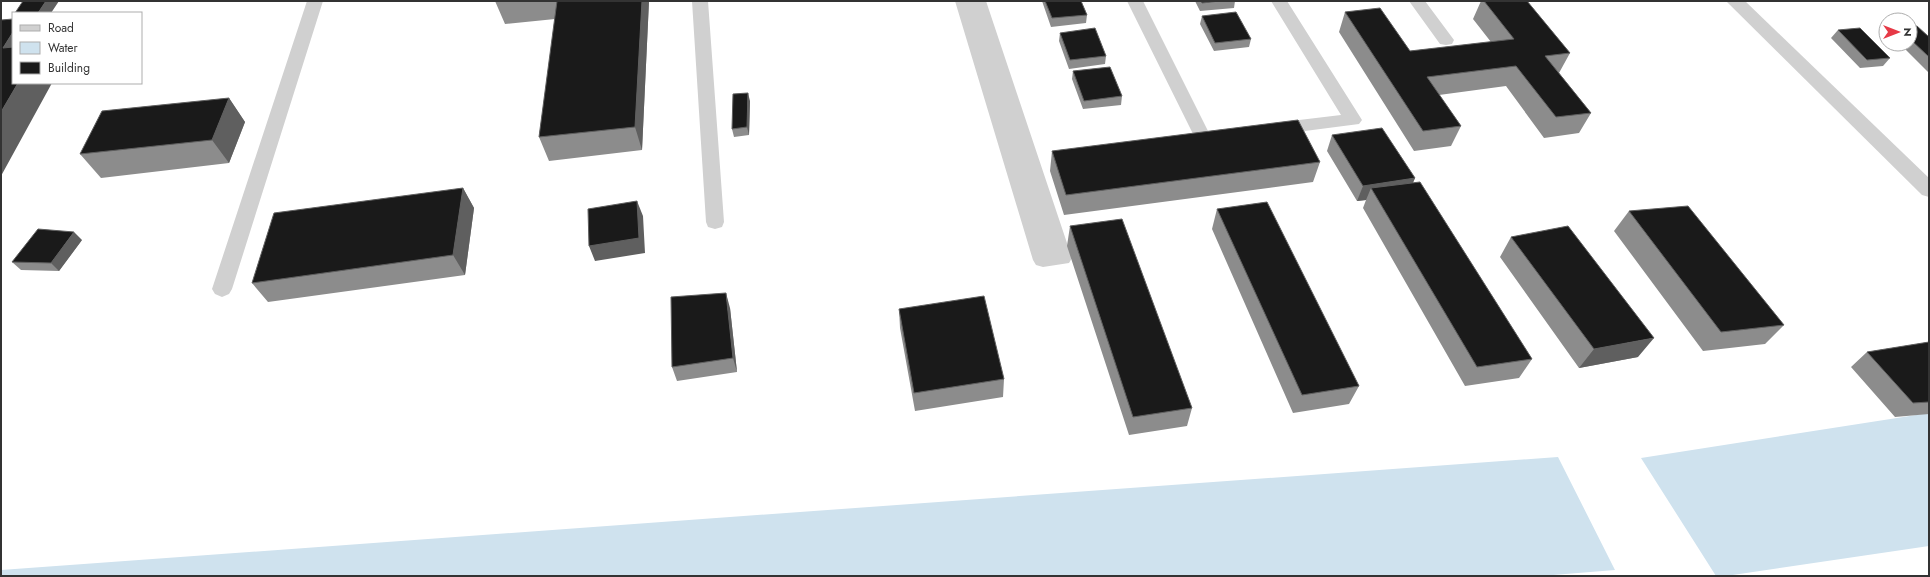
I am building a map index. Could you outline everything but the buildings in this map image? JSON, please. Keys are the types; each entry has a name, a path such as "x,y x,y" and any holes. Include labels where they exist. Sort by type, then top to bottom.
{"street":[{"path":"1738,2 1929,190"}],"lane":[{"path":"222,289 315,1"},
{"path":"700,1 715,222"},
{"path":"963,1 1043,260 1062,258 978,1"},
{"path":"1135,1 1203,138 1353,120 1279,1"},
{"path":"1417,1 1446,40"}],"water":[{"path":"1929,413 1929,546 1726,576 1716,576 1641,458"},
{"path":"1558,457 1615,570 1541,576 1,576 1,570"}]}
